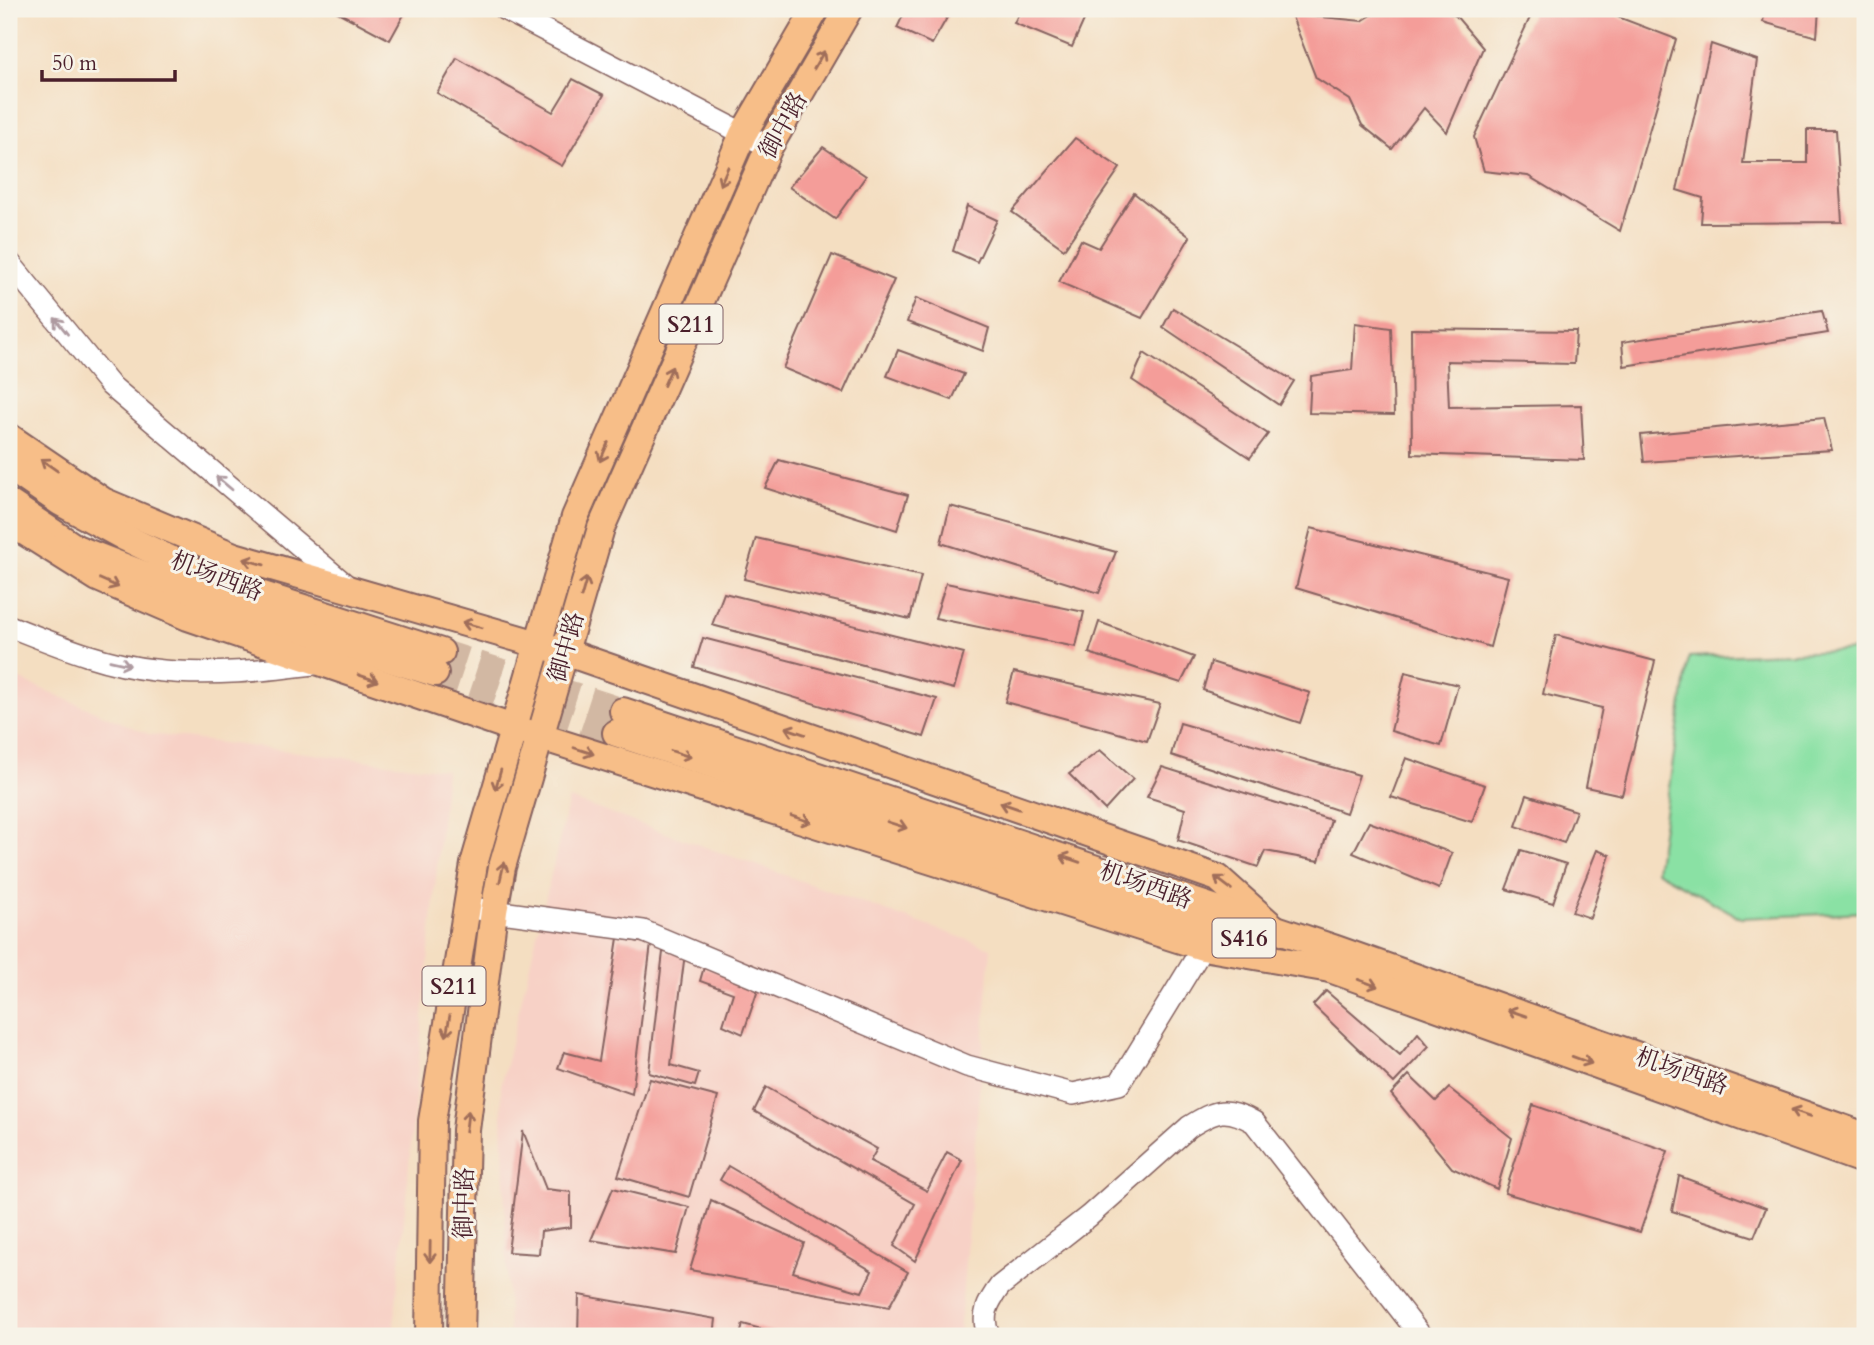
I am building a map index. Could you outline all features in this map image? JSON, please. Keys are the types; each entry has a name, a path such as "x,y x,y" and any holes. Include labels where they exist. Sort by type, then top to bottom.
{"main road":[{"name":"御中路","path":"429,1336 432,1121 474,864 513,728 575,517 743,134 816,9"},
{"name":"御中路","path":"461,1336 466,1130 494,911 502,867 601,528 769,147 849,9"},
{"path":"9,437 103,501 234,556 565,652 1218,878 1274,928"},
{"name":"机场西路","path":"9,467 60,502 126,538 210,578 438,662 240,612 76,548 9,503"},
{"path":"9,522 99,578 188,617 513,728 1203,947 1330,969"},
{"name":"机场西路","path":"1330,969 619,722 1274,928 1865,1136"},
{"name":"S416","path":"1330,969 1865,1161"}],"street":[{"path":"504,9 769,147"},
{"path":"9,262 110,385 351,590"},
{"path":"9,626 83,654 152,670 202,673 254,671 322,663"},
{"path":"467,909 643,931 967,1066 1073,1094 1119,1084 1203,947"},
{"path":"989,1336 984,1315 989,1300 1000,1286 1088,1216 1189,1127 1206,1116 1221,1111 1236,1112 1254,1122 1421,1336"}],"shaded area":[{"path":"9,675 149,734 446,770 393,1336 9,1336"},
{"path":"569,799 991,948 959,1336 509,1336 501,1086"}],"green space":[{"path":"1865,650 1865,912 1741,918 1656,871 1689,657"}],"building":[{"path":"332,9 407,9 390,40"},
{"path":"906,9 952,9 932,44 897,28"},
{"path":"1021,9 1089,9 1072,47 1014,23"},
{"path":"1381,9 1441,9 1456,16 1483,48 1447,132 1424,108 1392,149 1362,125 1350,100 1316,78 1291,14 1362,21"},
{"path":"1534,9 1623,9 1618,17 1676,39 1620,231 1528,176 1484,171 1474,137"},
{"path":"1765,9 1819,9 1817,37 1763,22"},
{"path":"1711,44 1757,60 1743,163 1807,163 1807,130 1836,130 1842,222 1701,223 1703,198 1677,190"},
{"path":"457,58 553,112 573,79 604,95 562,166 437,93"},
{"path":"1075,138 1120,168 1064,249 1012,212"},
{"path":"823,147 866,176 835,219 789,187"},
{"path":"1134,193 1190,237 1142,318 1059,282 1081,240 1099,248"},
{"path":"967,206 997,220 977,262 953,251"},
{"path":"832,255 894,280 843,393 783,368"},
{"path":"916,298 989,328 983,351 907,322"},
{"path":"1173,308 1294,381 1279,405 1163,327"},
{"path":"1822,311 1828,333 1624,366 1622,342"},
{"path":"1355,323 1391,328 1394,415 1309,413 1311,376 1352,370"},
{"path":"1411,329 1576,331 1574,364 1447,361 1449,407 1581,405 1584,460 1412,454"},
{"path":"898,350 964,374 952,400 887,376"},
{"path":"1144,353 1268,434 1250,458 1132,380"},
{"path":"1824,418 1832,450 1644,462 1641,435"},
{"path":"779,460 908,495 897,530 765,488"},
{"path":"950,506 1116,552 1099,593 941,543"},
{"path":"1311,528 1508,577 1490,647 1296,588"},
{"path":"756,538 921,576 910,619 744,579"},
{"path":"946,583 1084,612 1076,647 935,618"},
{"path":"724,593 964,653 954,689 712,625"},
{"path":"1099,622 1194,657 1181,683 1089,653"},
{"path":"1556,635 1655,661 1622,795 1586,787 1602,708 1543,694"},
{"path":"703,638 937,699 924,737 694,667"},
{"path":"1211,662 1310,693 1300,723 1203,690"},
{"path":"1014,672 1160,704 1147,741 1005,702"},
{"path":"1405,672 1458,685 1441,746 1391,731"},
{"path":"1180,723 1359,775 1346,813 1171,755"},
{"path":"1100,750 1133,779 1105,810 1069,774"},
{"path":"1406,758 1485,785 1472,822 1391,797"},
{"path":"1162,767 1331,820 1319,861 1265,851 1258,867 1178,840 1185,809 1147,797"},
{"path":"1527,795 1576,811 1564,843 1516,826"},
{"path":"1369,822 1452,853 1439,889 1353,853"},
{"path":"1521,850 1566,864 1553,903 1506,889"},
{"path":"1597,850 1610,855 1590,918 1572,912"},
{"path":"618,938 651,944 632,1094 558,1068 564,1052 599,1061"},
{"path":"663,952 685,953 671,1065 699,1073 695,1086 649,1073"},
{"path":"704,967 759,987 743,1034 723,1025 733,993 700,981"},
{"path":"1326,991 1400,1055 1418,1033 1429,1046 1394,1083 1313,1005"},
{"path":"1409,1075 1436,1101 1449,1088 1512,1138 1497,1189 1452,1168 1391,1094"},
{"path":"650,1079 718,1097 689,1197 618,1176"},
{"path":"766,1087 877,1149 870,1161 927,1191 947,1152 962,1160 915,1261 894,1246 915,1204 754,1111"},
{"path":"1533,1105 1668,1151 1640,1232 1505,1193"},
{"path":"523,1131 546,1189 571,1192 571,1227 541,1231 539,1254 508,1252"},
{"path":"728,1166 908,1272 889,1307 690,1270 711,1200 804,1243 793,1272 862,1292 872,1271 720,1180"},
{"path":"1679,1176 1766,1208 1754,1237 1672,1211"},
{"path":"613,1188 689,1207 676,1254 591,1240"},
{"path":"579,1295 716,1319 714,1336 578,1336"},
{"path":"743,1324 783,1335 783,1336 740,1336"}],"tunnel":[{"path":"441,652 623,711"},
{"path":"435,673 616,733"}]}
